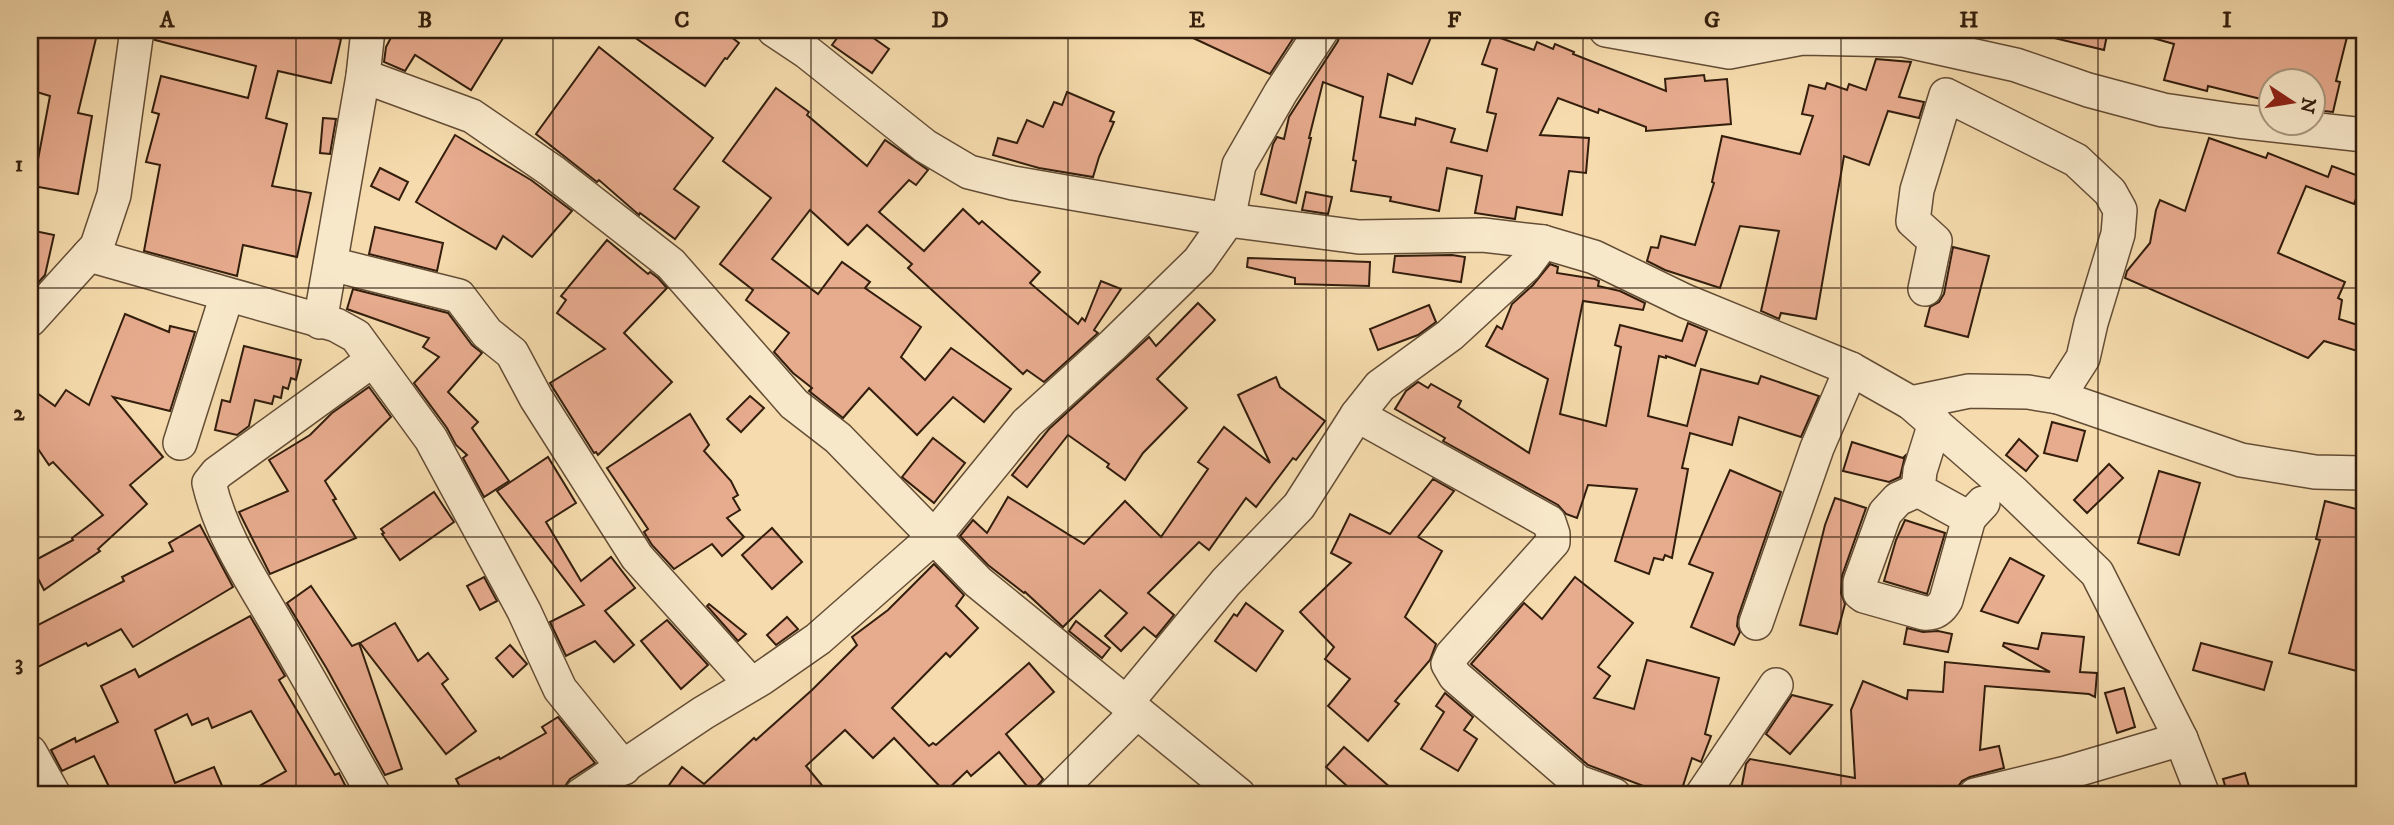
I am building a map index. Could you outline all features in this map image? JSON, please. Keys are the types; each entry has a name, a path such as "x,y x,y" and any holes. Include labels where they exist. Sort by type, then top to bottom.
{"street":[{"path":"30,320 97,246 114,195 137,30"},
{"path":"320,322 363,76 368,30"},
{"path":"774,30 807,52 925,146 969,172 1013,183 1228,220 1359,237 1483,235 1543,242 1594,257 1685,302 1851,369 1923,413 2003,483 2097,573 2181,739 2203,795"},
{"path":"581,795 818,639 934,537 1027,423 1113,345 1199,261 1228,220 1239,165 1280,92 1322,30"},
{"path":"1619,31 1729,52 1802,38 1980,43 2016,65 2088,90 2163,110 2364,135"},
{"path":"363,76 472,116 552,171 671,264 794,404 838,438 978,582 1239,795"},
{"path":"1925,289 1935,241 1913,221 1917,190 1946,95 2076,160 2110,192 2120,210 2118,234 2083,358 2058,397"},
{"path":"1054,795 1131,708 1226,582 1299,506 1357,415 1380,386 1450,335 1525,266 1543,242"},
{"path":"89,255 336,325 356,337 430,439 524,611 560,689 624,768"},
{"path":"331,264 459,296 488,333 512,353 536,398 637,558 751,684"},
{"path":"180,443 227,295"},
{"path":"373,360 217,472 209,483 214,506 241,564 374,795"},
{"path":"1756,623 1817,448 1851,369"},
{"path":"1923,413 1969,391 2028,392 2058,397 2241,460 2315,472 2364,472"},
{"path":"1918,490 1923,413"},
{"path":"1357,415 1549,522 1553,542 1452,655 1448,664 1455,676 1578,782 1614,795"},
{"path":"1918,490 1898,499 1885,513 1859,589 1864,596 1930,614 1941,608 1946,600 1969,518 2003,483"},
{"path":"1918,490 1969,518"},
{"path":"1702,795 1776,685"},
{"path":"1975,795 2066,773 2181,739"},
{"path":"30,752 54,795"}],"building":[{"path":"30,30 98,30 78,113 92,116 78,194 33,186 50,96 30,90"},
{"path":"156,30 301,30 341,39 331,83 278,71 266,118 287,124 272,186 311,193 297,257 243,245 237,276 144,251 160,165 146,162 159,114 152,112 161,76 248,98 256,66 155,40"},
{"path":"395,30 508,30 471,90 415,55 405,71 384,62 386,47"},
{"path":"624,30 722,30 739,43 705,86"},
{"path":"843,30 862,30 889,49 872,73 832,45"},
{"path":"1176,30 1287,30 1296,34 1270,74"},
{"path":"1341,30 1413,30 1431,37 1412,84 1388,74 1380,117 1415,125 1416,118 1455,129 1451,142 1487,151 1496,114 1487,112 1497,69 1482,64 1492,35 1534,50 1537,42 1553,49 1555,44 1574,52 1573,54 1666,91 1665,79 1704,75 1705,81 1727,79 1731,124 1646,131 1646,127 1599,109 1598,113 1558,98 1540,135 1589,138 1586,173 1569,171 1562,215 1517,207 1515,219 1475,213 1482,176 1447,168 1439,211 1390,201 1391,197 1351,191 1363,97 1323,82 1296,203 1261,194 1273,144 1277,137 1284,139 1289,117 1338,41"},
{"path":"2050,30 2108,30 2104,50 2050,37"},
{"path":"2142,30 2335,30 2348,33 2336,81 2340,82 2333,112 2328,111 2328,66 2258,66 2258,98 2208,86 2207,91 2164,80 2174,44 2142,35"},
{"path":"599,47 713,138 674,189 699,207 675,239 640,213 639,215 599,180 597,182 536,134"},
{"path":"1876,59 1911,62 1899,97 1924,102 1919,118 1888,111 1869,165 1844,156 1816,319 1781,313 1779,319 1761,311 1779,231 1740,226 1720,288 1665,270 1647,261 1651,247 1658,248 1661,236 1695,245 1714,183 1712,182 1722,136 1800,154 1813,116 1802,114 1809,85 1825,89 1827,83 1847,90 1849,84 1866,90"},
{"path":"776,88 809,112 807,115 867,166 885,140 928,170 916,185 909,180 879,212 924,251 963,209 979,224 982,221 1040,272 1030,283 1078,324 1082,318 1085,321 1101,281 1121,289 1094,330 1098,333 1044,382 1027,370 1023,374 908,268 912,264 867,225 848,245 810,210 772,259 818,294 842,262 870,282 865,288 921,327 901,357 925,380 951,348 1011,389 984,422 953,397 917,435 869,388 843,418 809,391 812,388 793,373 774,352 789,333 746,300 753,290 720,264 771,198 723,161"},
{"path":"1067,92 1114,112 1110,121 1114,122 1093,177 1039,168 993,155 998,138 1017,143 1027,120 1043,127 1054,102 1062,105"},
{"path":"323,118 336,119 330,154 320,153"},
{"path":"455,135 531,180 572,211 532,257 503,236 496,249 416,202"},
{"path":"2209,138 2266,158 2268,153 2328,177 2332,166 2364,178 2354,204 2306,186 2278,253 2345,282 2338,298 2342,300 2339,319 2364,327 2364,353 2324,341 2308,358 2125,278 2127,271 2150,243 2160,200 2185,211"},
{"path":"380,168 408,182 399,200 371,186"},
{"path":"1306,192 1332,197 1328,214 1302,210"},
{"path":"375,227 443,243 437,271 369,254"},
{"path":"30,230 54,235 45,275 30,292"},
{"path":"607,240 648,274 650,272 658,278 667,288 624,333 672,382 598,455 594,453 550,383 605,349 557,313 566,300 561,296"},
{"path":"1953,247 1989,256 1968,337 1925,326 1930,307 1939,302 1944,294"},
{"path":"1395,256 1465,257 1461,282 1393,272"},
{"path":"1248,258 1370,262 1369,286 1295,284 1295,278 1247,267"},
{"path":"1550,264 1558,267 1557,273 1595,279 1599,281 1598,286 1620,291 1645,303 1643,310 1583,301 1560,414 1606,426 1621,347 1615,345 1620,325 1682,341 1688,323 1707,331 1695,366 1659,356 1648,416 1687,426 1701,369 1758,384 1761,376 1819,396 1801,437 1739,417 1732,445 1690,433 1682,468 1688,469 1672,558 1665,555 1663,560 1654,558 1649,574 1615,561 1637,489 1588,485 1577,518 1443,441 1445,438 1395,409 1406,391 1418,382 1428,388 1431,384 1461,401 1458,407 1529,453 1548,379 1486,346 1497,326 1502,329 1512,304 1533,285"},
{"path":"353,289 448,313 472,345 482,353 448,392 478,422 472,428 509,481 484,497 463,458 467,455 456,445 414,383 439,357 423,347 429,338 347,309"},
{"path":"1198,303 1215,320 1157,379 1187,408 1143,453 1125,480 1107,467 1109,464 1068,435 1027,487 1012,475 1049,429 1149,337 1156,346"},
{"path":"1429,305 1436,322 1418,335 1378,350 1370,329"},
{"path":"125,314 169,332 170,326 195,332 170,411 113,397 163,457 130,485 147,504 98,549 100,551 44,590 30,563 73,540 72,538 103,515 53,462 49,465 30,437 30,388 55,406 66,390 89,405"},
{"path":"244,346 301,360 296,380 291,378 288,389 283,387 281,398 274,396 272,404 255,400 249,426 237,435 215,430 222,400 230,402"},
{"path":"1276,377 1280,387 1325,421 1256,507 1246,498 1209,550 1199,542 1148,593 1174,615 1156,637 1144,627 1121,651 1105,636 1127,613 1100,590 1063,627 1025,592 988,565 960,536 973,520 987,533 1008,497 1084,544 1125,501 1161,537 1208,469 1198,462 1224,427 1270,463 1238,395"},
{"path":"369,387 391,417 325,481 356,538 270,574 239,512 288,491 269,460 310,435 332,413"},
{"path":"750,396 764,408 741,432 727,419"},
{"path":"690,414 709,445 704,451 731,481 738,495 733,498 740,510 727,518 744,537 722,556 712,544 674,569 652,545 644,532 648,529 607,468"},
{"path":"2052,422 2085,431 2077,461 2044,453"},
{"path":"933,438 965,463 934,503 902,477"},
{"path":"2019,439 2038,456 2026,471 2006,455"},
{"path":"1852,442 1903,458 1905,456 1900,477 1889,482 1843,471"},
{"path":"548,457 576,503 546,522 581,581 611,557 635,588 605,611 634,645 614,662 595,641 566,656 550,622 584,605 497,491"},
{"path":"2109,464 2123,478 2087,513 2074,500"},
{"path":"1730,470 1781,492 1738,617 1737,626 1740,632 1734,645 1691,627 1713,573 1689,564"},
{"path":"2159,471 2200,483 2179,555 2138,543"},
{"path":"1433,479 1454,491 1418,537 1442,551 1405,617 1436,644 1430,660 1395,701 1399,704 1368,741 1328,706 1350,679 1325,659 1334,647 1300,612 1351,563 1331,553 1350,514 1390,534"},
{"path":"434,492 454,522 400,560 381,529"},
{"path":"1835,498 1866,508 1842,576 1841,593 1845,604 1837,634 1800,625 1825,525"},
{"path":"2325,501 2364,511 2364,673 2289,653 2320,540 2316,539"},
{"path":"1905,520 1945,533 1927,594 1884,581"},
{"path":"200,525 233,587 133,647 121,629 30,671 30,629 124,581 122,577 173,551 169,543"},
{"path":"772,528 802,562 772,589 742,555"},
{"path":"2010,558 2044,576 2018,623 1981,611"},
{"path":"934,564 964,595 956,606 978,628 950,657 946,653 892,708 929,746 933,743 936,745 1029,663 1054,692 1006,734 1043,779 1031,791 999,752 971,776 967,771 945,792 894,738 873,758 845,730 806,766 830,795 662,795 682,767 704,784 754,738 756,740 857,645 852,637 888,610"},
{"path":"484,577 497,601 480,610 467,586"},
{"path":"1575,577 1633,623 1598,667 1610,676 1594,698 1634,709 1647,660 1719,678 1705,734 1711,736 1701,762 1692,758 1680,795 1667,795 1588,765 1471,664 1524,603 1542,619"},
{"path":"311,586 352,646 359,643 402,769 385,775 287,603"},
{"path":"1246,603 1283,631 1256,671 1215,641 1234,614 1237,616"},
{"path":"709,604 746,634 738,641 707,606"},
{"path":"250,616 285,676 279,680 335,775 339,773 350,795 243,795 286,771 251,711 212,728 208,718 192,725 187,714 155,730 175,783 214,767 226,795 113,795 94,756 62,771 51,750 75,738 76,742 118,722 101,686 135,669 139,677"},
{"path":"787,617 798,629 776,645 767,635"},
{"path":"667,620 708,665 681,689 641,641"},
{"path":"1076,621 1110,648 1102,658 1069,631"},
{"path":"395,623 418,661 428,653 448,679 442,684 476,731 446,754 360,643"},
{"path":"1907,628 1952,634 1948,652 1904,644"},
{"path":"2042,633 2084,637 2080,672 2097,673 2095,697 2089,694 1985,686 1980,750 1999,746 2004,768 1970,777 1962,781 1957,788 1912,795 1740,795 1746,764 1750,759 1855,778 1851,710 1863,681 1907,699 1908,690 1943,692 1945,662 2050,672 2003,646 2004,643 2038,649"},
{"path":"2201,643 2272,662 2264,690 2193,670"},
{"path":"510,645 527,664 513,677 496,658"},
{"path":"2124,688 2135,727 2117,733 2105,693"},
{"path":"1445,693 1473,717 1464,730 1477,739 1458,771 1421,749 1444,712 1436,706"},
{"path":"1792,695 1832,705 1790,754 1766,734"},
{"path":"558,717 595,763 570,779 555,795 464,795 456,779 499,757 500,759 546,733 542,727"},
{"path":"1344,747 1399,795 1357,795 1326,767"},
{"path":"2245,773 2250,790 2228,795 2223,779"}]}
